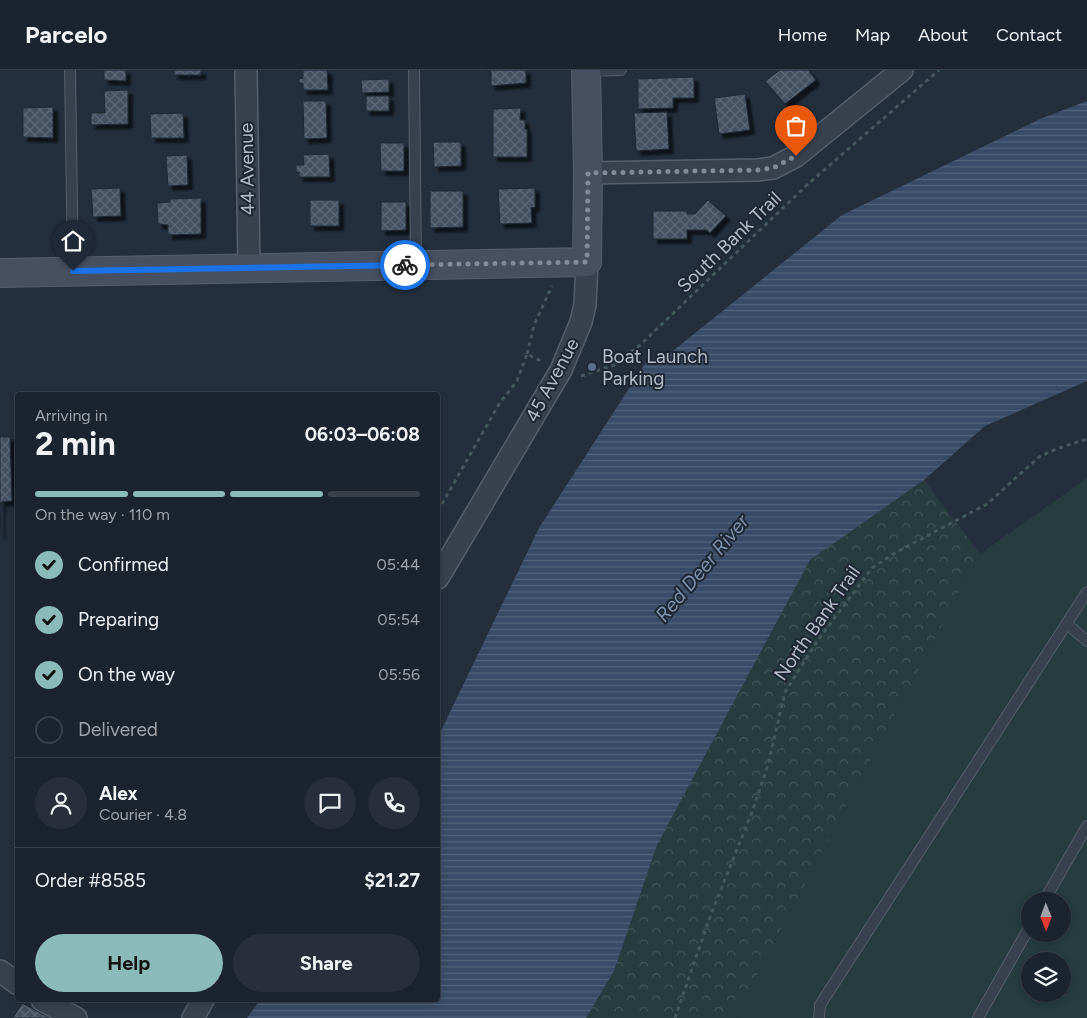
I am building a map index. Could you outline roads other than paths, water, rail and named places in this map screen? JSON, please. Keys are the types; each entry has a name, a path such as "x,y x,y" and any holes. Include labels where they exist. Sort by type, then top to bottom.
{"street":[{"name":"44 Avenue","path":"246,70 249,267"},
{"path":"588,173 758,170 773,168 796,156 902,70"},
{"name":"45 Avenue","path":"440,575 561,370 581,322 586,290 587,262 586,71"},
{"path":"0,273 587,262"},
{"path":"0,971 15,982"},
{"path":"46,1002 76,1018"},
{"path":"193,1018 202,1002"}],"lane":[{"path":"70,70 73,271"},
{"path":"414,70 416,264"},
{"path":"586,71 621,70"},
{"path":"818,1018 820,1005 1087,592"},
{"path":"1067,624 1087,641"},
{"path":"1049,892 1087,826"},
{"path":"978,1018 1021,942"}],"water":[{"name":"Red Deer River","path":"1087,101 1087,381 985,426 924,480 810,560 657,845 614,971 586,1018 247,1018 259,1002 440,1002 440,733 539,528 646,362 669,354 842,215 1040,119"}],"place":[{"name":"Boat Launch Parking","path":"592,367"}]}
